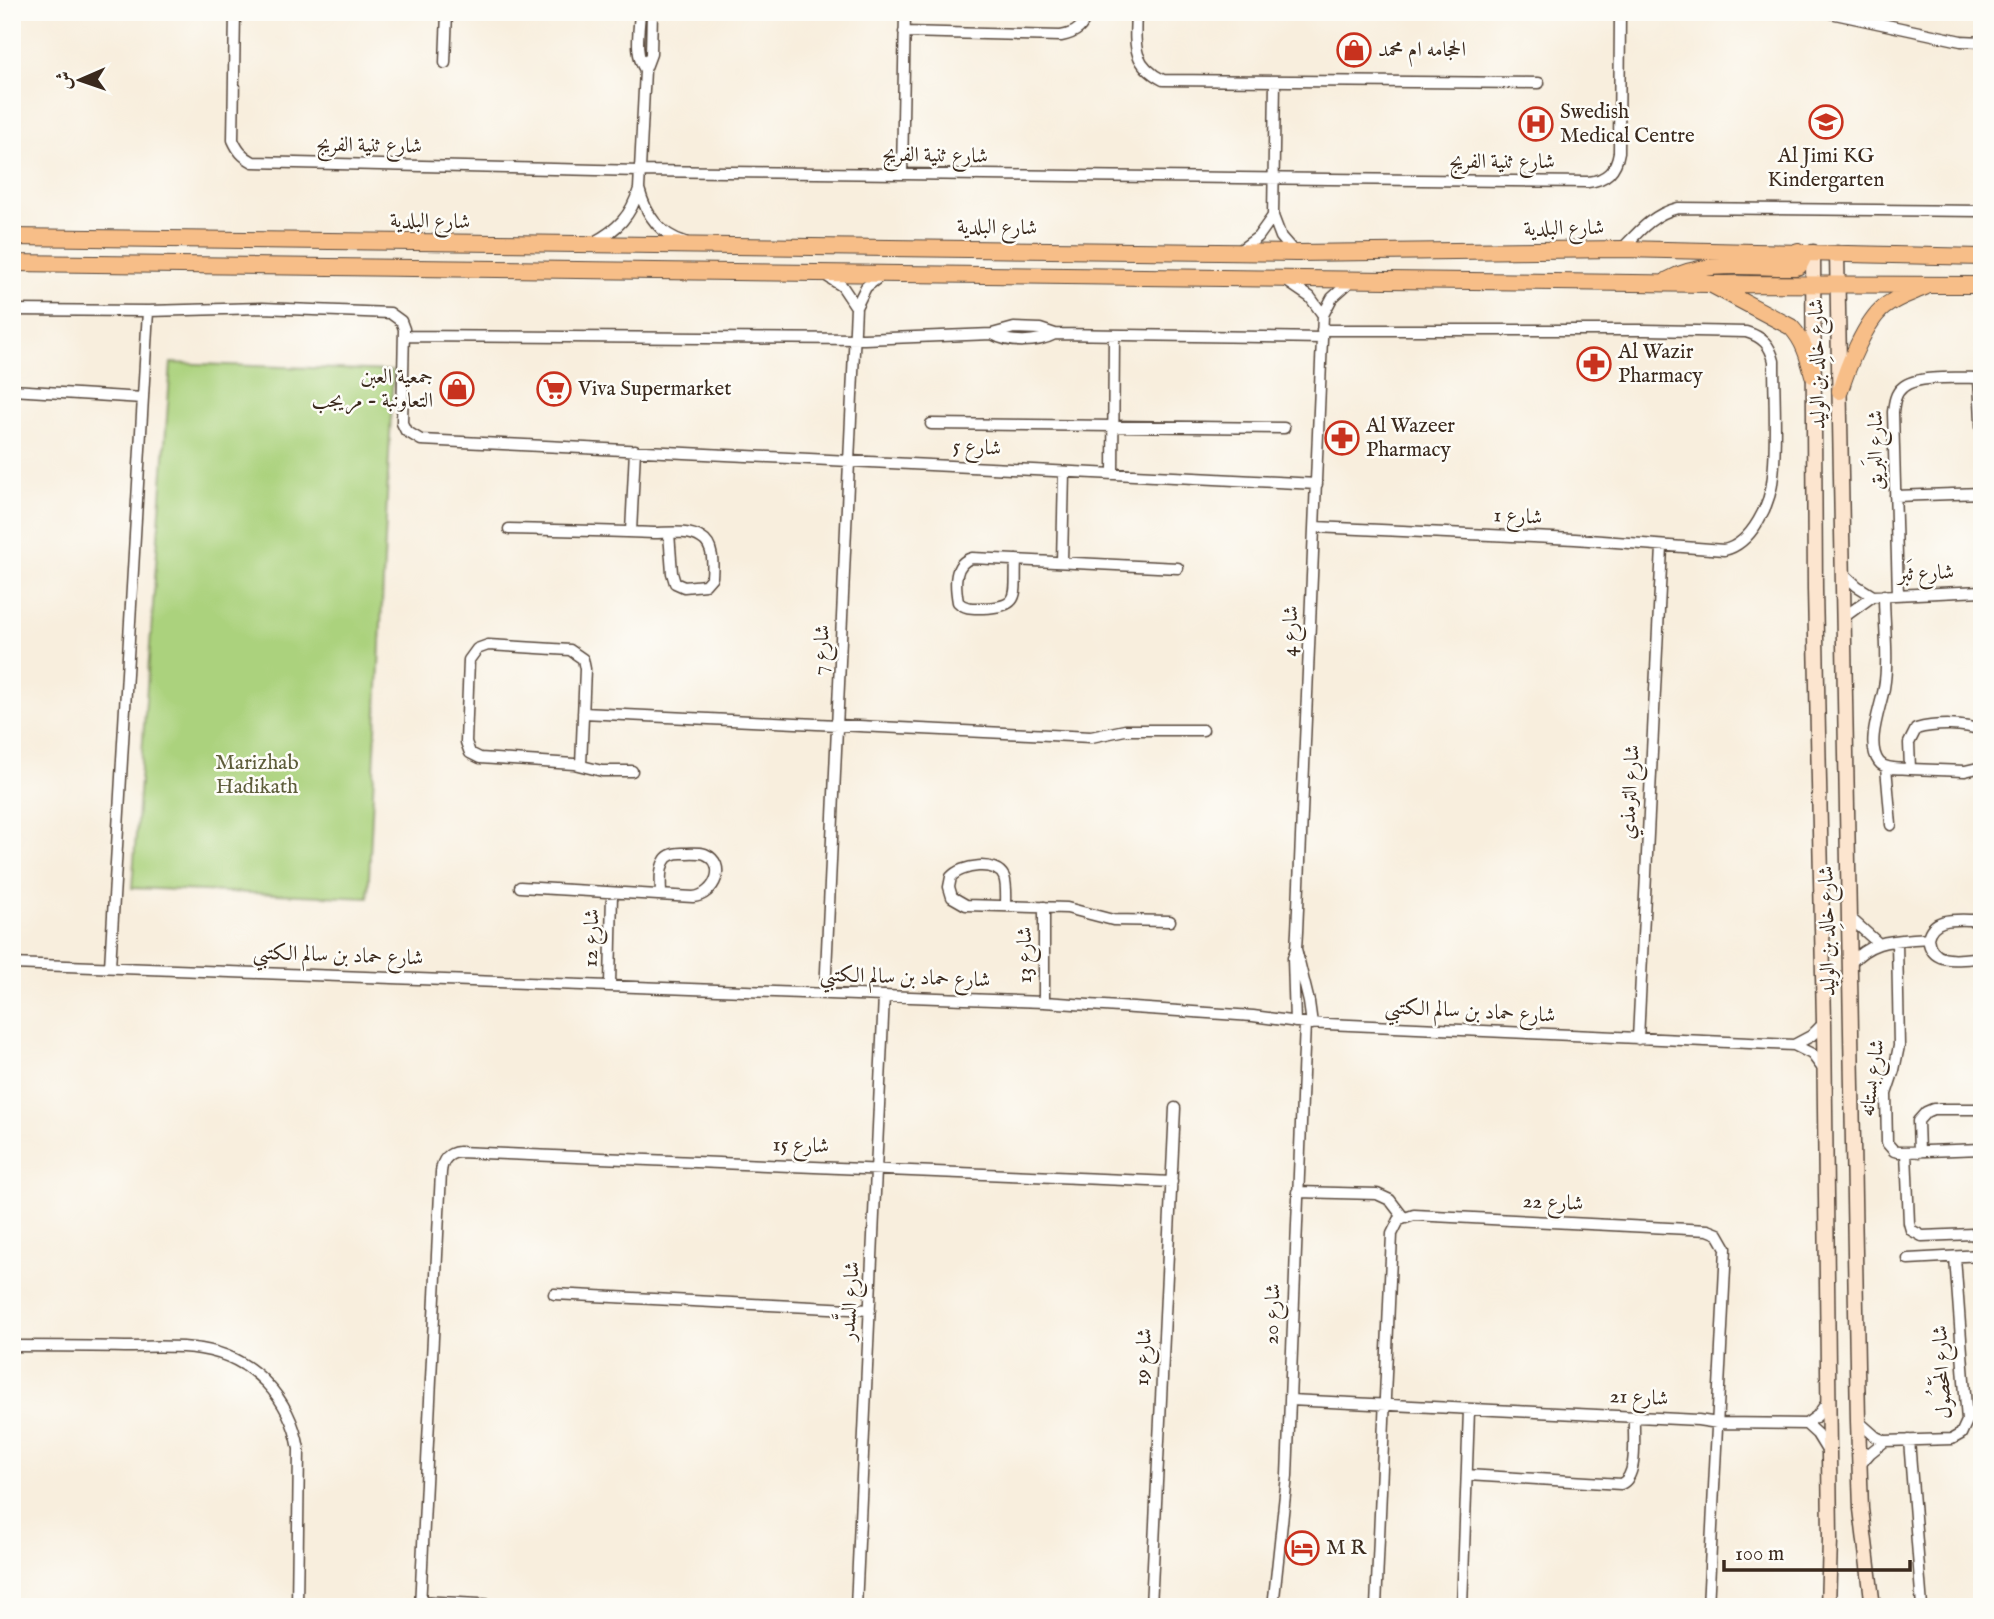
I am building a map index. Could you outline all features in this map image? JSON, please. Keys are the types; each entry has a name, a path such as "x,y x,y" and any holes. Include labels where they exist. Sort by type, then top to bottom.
{"main road":[{"name":"شارع البلدية","path":"12,237 1296,253 1622,249 1982,257"},
{"path":"1663,283 1686,272 1711,267 1795,267 1799,266 1806,252"},
{"path":"12,263 1982,285"},
{"path":"1710,284 1791,327 1807,350 1813,375"},
{"path":"1840,391 1851,360 1880,310 1930,284"}],"street":[{"name":"شارع ثنية الفريج","path":"235,12 233,140 244,157 253,162 640,171 1599,181 1610,174 1617,164 1619,152 1620,12"},
{"path":"445,63 447,12"},
{"path":"640,12 638,52 645,70"},
{"path":"591,244 624,221 639,189 645,70 651,54 652,12"},
{"path":"902,174 905,12"},
{"path":"904,32 1061,36 1078,30 1088,12"},
{"path":"1136,12 1136,52 1151,74 1163,80 1539,83"},
{"path":"1826,12 1961,41 1982,42"},
{"path":"1276,81 1273,216 1280,237 1296,253"},
{"path":"639,189 654,223 671,236 693,245"},
{"path":"1622,249 1649,221 1667,210 1678,208 1982,211"},
{"path":"1238,252 1258,237 1273,216"},
{"name":"شارع خالِد بن الوليد","path":"1806,252 1814,284 1813,375 1829,1452 1828,1607"},
{"name":"شارع خالِد بن الوليد","path":"1838,253 1859,1466 1864,1544 1873,1607"},
{"path":"821,273 842,286 856,307 866,287 883,274"},
{"path":"1282,279 1301,290 1323,315 1332,298 1353,279"},
{"name":"شارع 7","path":"825,994 856,307"},
{"path":"12,310 262,309 390,313 401,321 405,336 855,338 992,334 1014,328 1040,329 1055,334 1322,334"},
{"path":"110,967 148,311"},
{"name":"شارع 4","path":"1304,1023 1293,963 1296,949 1323,315"},
{"name":"شارع 1","path":"1315,527 1575,539 1719,550 1735,546 1748,536 1768,499 1773,478 1774,361 1766,341 1757,335 1746,332 1644,330 1322,334"},
{"path":"1113,473 1114,335"},
{"name":"شارع 5","path":"405,336 401,414 406,430 421,440 1317,484"},
{"path":"1981,373 1982,443"},
{"name":"شارع البَريق","path":"1898,595 1893,412 1897,394 1902,387 1918,380 1981,373"},
{"path":"12,390 143,398"},
{"path":"931,424 1284,428"},
{"path":"631,532 635,450"},
{"path":"1062,562 1064,472"},
{"path":"1895,496 1982,493"},
{"path":"509,529 669,533 694,534 705,540 711,552 712,577 705,585 684,587 675,583 669,533"},
{"name":"شارع الترمذي","path":"1638,1040 1662,547"},
{"path":"1016,560 1014,596 1010,604 1002,608 968,608 958,602 957,571 962,562 972,558 1062,562 1178,568"},
{"name":"شارع ثَبر","path":"1844,574 1857,586 1878,596 1982,591"},
{"path":"1878,596 1884,686 1874,732 1878,761 1886,767 1910,769 1965,771 1982,767"},
{"name":"شارع ثَبر","path":"1844,617 1878,596"},
{"path":"581,765 585,664 575,652 488,645 477,649 471,656 466,742 470,753 480,758 581,765 602,771 632,771"},
{"path":"583,713 1091,737 1125,730 1203,730"},
{"path":"1910,769 1909,743 1916,729 1970,727 1982,731"},
{"path":"1886,767 1891,825"},
{"path":"520,887 692,897 704,895 716,881 714,864 707,855 701,853 671,855 663,864 661,895"},
{"path":"1006,906 1005,880 997,870 989,867 964,868 951,877 950,892 960,904 1006,906 1076,908 1113,919 1170,921"},
{"name":"شارع 12","path":"610,985 612,892"},
{"name":"شارع 13","path":"1044,907 1044,1003"},
{"path":"1848,916 1878,943"},
{"path":"1982,920 1941,921 1934,925 1928,938 1932,952 1943,960 1982,957"},
{"path":"1849,965 1862,952 1878,943 1928,938"},
{"name":"شارع بستانه","path":"1897,941 1899,1046 1886,1094 1886,1138 1894,1151 1906,1152"},
{"name":"شارع 4","path":"1296,949 1310,1002 1304,1023"},
{"name":"شارع حماد بن سالم الكتبي","path":"12,964 1044,1003 1253,1016 1304,1023 1794,1045"},
{"name":"شارع السَّدر","path":"856,1607 884,996"},
{"name":"شارع 20","path":"1273,1607 1287,1476 1304,1023"},
{"path":"1794,1045 1811,1036 1824,1023"},
{"path":"1794,1045 1812,1054 1824,1070"},
{"name":"شارع 19","path":"1151,1607 1175,1108"},
{"path":"1919,1152 1918,1121 1926,1112 1982,1109"},
{"path":"1908,1259 1982,1255 1979,1240 1973,1234 1922,1236 1911,1230 1906,1152 1982,1149"},
{"name":"شارع 15","path":"420,1604 441,1172 446,1158 460,1152 1172,1182"},
{"path":"1297,1192 1377,1194 1390,1200 1403,1217 1395,1224 1392,1234 1376,1607"},
{"name":"شارع 22","path":"1403,1217 1709,1230 1718,1234 1726,1248 1708,1607"},
{"name":"شارع المَحْصُول","path":"1885,1441 1952,1439 1961,1434 1966,1426 1955,1257"},
{"path":"554,1294 870,1310"},
{"path":"12,1346 202,1349 231,1357 262,1378 285,1407 298,1442 297,1607"},
{"name":"شارع 21","path":"1290,1400 1718,1423 1806,1424"},
{"path":"1828,1401 1817,1416 1806,1424 1817,1434 1829,1452"},
{"path":"1462,1607 1469,1410"},
{"path":"1466,1475 1621,1484 1630,1478 1632,1472 1634,1417"},
{"path":"1858,1421 1875,1437 1885,1441"},
{"path":"1909,1440 1922,1607"},
{"path":"1859,1466 1870,1452 1885,1441"},
{"path":"420,1604 537,1607"}],"green space":[{"name":"Marizhab Hadikath","path":"171,363 393,371 368,898 132,888"}],"place":[{"name":"الحجامه ام محمد","path":"1354,50"},
{"name":"Al Jimi KG Kindergarten","path":"1826,122"},
{"name":"Swedish Medical Centre","path":"1536,124"},
{"name":"Al Wazir Pharmacy","path":"1594,364"},
{"name":"جمعية العبن التعاونبة - مريجب","path":"457,389"},
{"name":"Viva Supermarket","path":"554,389"},
{"name":"Al Wazeer Pharmacy","path":"1342,438"},
{"name":"M R","path":"1302,1548"}]}
